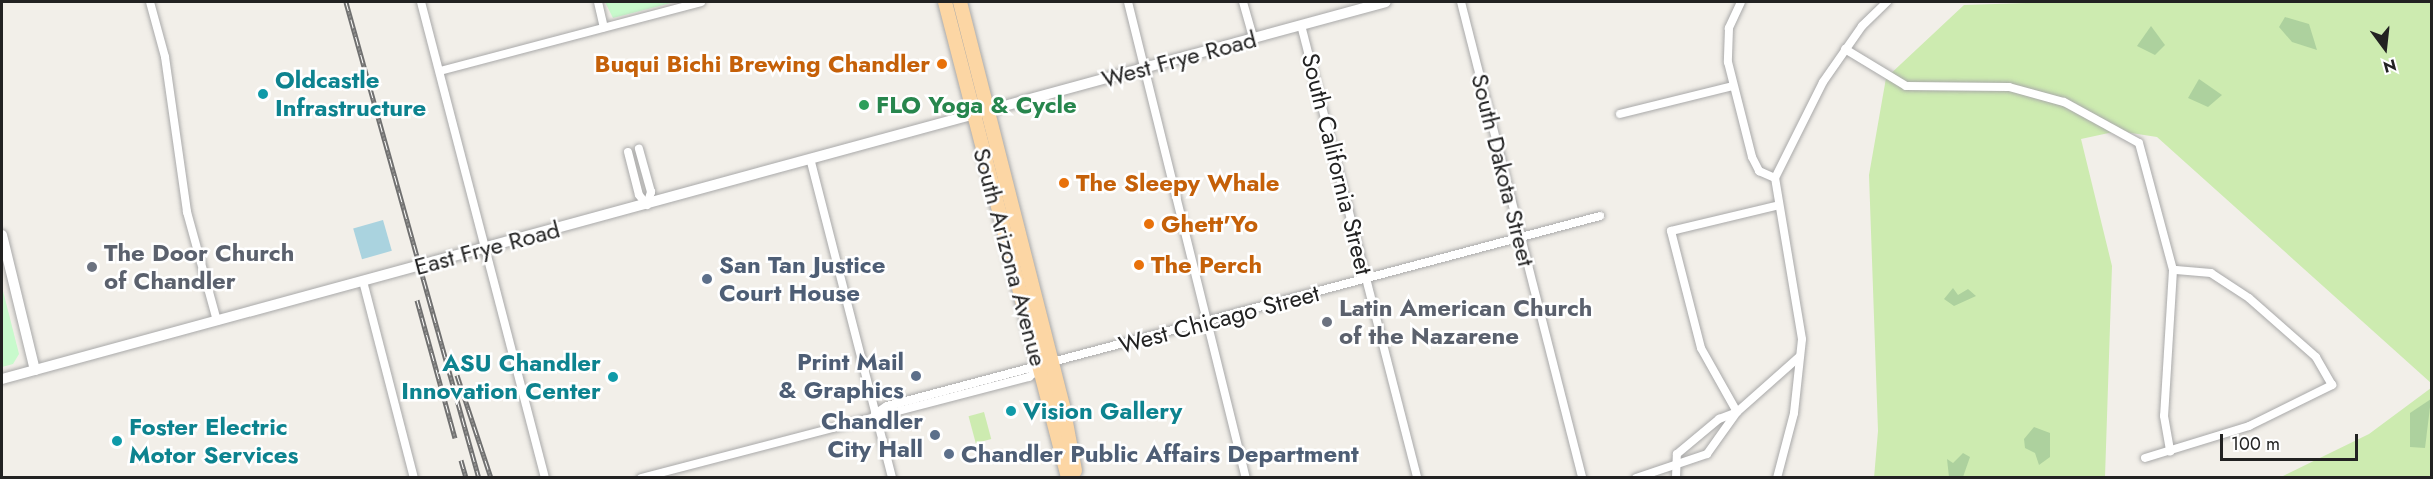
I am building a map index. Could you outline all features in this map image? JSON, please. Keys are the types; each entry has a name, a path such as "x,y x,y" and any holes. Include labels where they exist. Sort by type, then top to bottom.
{"main road":[{"name":"South Arizona Avenue","path":"945,2 960,33"},
{"name":"South Arizona Avenue","path":"960,2 960,33 979,114 1021,277 1077,477"},
{"name":"South Arizona Avenue","path":"1046,366 1068,477"}],"street":[{"path":"150,2 165,57 187,212 217,321"},
{"path":"421,2 545,477"},
{"path":"597,2 604,27"},
{"path":"440,71 701,2"},
{"path":"1128,2 1196,261 1205,323 1246,477"},
{"path":"1243,2 1253,38"},
{"name":"West Frye Road","path":"979,114 1386,2"},
{"name":"South Dakota Street","path":"1461,2 1582,477"},
{"path":"1741,2 1734,15 1728,43 1733,86 1752,157 1759,171 1775,178"},
{"path":"1777,477 1794,412 1800,356 1801,317 1776,206 1775,178 1845,49 1887,2"},
{"name":"South California Street","path":"1301,25 1417,477"},
{"path":"1845,49 1906,86 2009,87 2064,102 2139,143 2173,270 2164,416 2170,451"},
{"path":"1620,114 1733,86"},
{"name":"East Frye Road","path":"2,379 811,162 979,114"},
{"path":"639,149 651,192 648,205"},
{"path":"628,152 639,195 648,205"},
{"path":"811,162 892,477"},
{"path":"1737,412 1701,348 1671,231 1776,206"},
{"name":"West Chicago Street","path":"641,477 875,414 887,405 1046,366 1600,216"},
{"path":"2,235 35,370"},
{"path":"2145,458 2249,426 2332,385 2316,357 2249,298 2211,273 2173,270"},
{"path":"363,281 414,477"},
{"path":"1676,477 1673,467 1691,439 1737,412 1800,356"},
{"path":"1636,477 1673,467 1714,449 1737,412"}],"green space":[{"path":"605,2 675,2 613,18"},
{"path":"2060,2 2431,2 2431,383 2157,137 2118,131 2081,139 2112,266 2105,477 1874,478 1878,431 1869,175 1886,78 1964,5"},
{"path":"2285,17 2309,24 2317,50 2292,42 2279,27"},
{"path":"2151,26 2165,45 2155,55 2137,46"},
{"path":"2199,79 2222,95 2208,107 2188,98"},
{"path":"2,287 19,354 13,364 2,367"},
{"path":"1953,288 1958,295 1968,289 1976,296 1954,306 1944,299"},
{"path":"2431,388 2431,477 2279,478 2369,434"},
{"path":"2431,399 2425,448 2410,447 2410,413"},
{"path":"984,412 991,439 976,443 969,416"},
{"path":"2034,427 2050,433 2050,457 2039,465 2035,453 2025,448 2024,439"},
{"path":"1963,453 1970,457 1963,477 1949,477 1947,459 1953,463"}],"water":[{"path":"383,220 392,251 362,259 353,229"}],"railway":[{"path":"346,2 479,478"},
{"path":"417,300 455,438"},
{"path":"457,375 491,478"},
{"path":"461,460 466,478"}],"place":[{"name":"Buqui Bichi Brewing Chandler","path":"942,64"},
{"name":"Oldcastle Infrastructure","path":"263,94"},
{"name":"FLO Yoga & Cycle","path":"864,105"},
{"name":"The Sleepy Whale","path":"1064,183"},
{"name":"Ghett'Yo","path":"1149,224"},
{"name":"The Perch","path":"1139,265"},
{"name":"The Door Church of Chandler","path":"92,267"},
{"name":"San Tan Justice Court House","path":"707,279"},
{"name":"Latin American Church of the Nazarene","path":"1327,322"},
{"name":"Print Mail & Graphics","path":"916,376"},
{"name":"ASU Chandler Innovation Center","path":"613,377"},
{"name":"Vision Gallery","path":"1011,411"},
{"name":"Chandler City Hall","path":"935,435"},
{"name":"Foster Electric Motor Services","path":"117,441"},
{"name":"Chandler Public Affairs Department","path":"949,454"}]}
